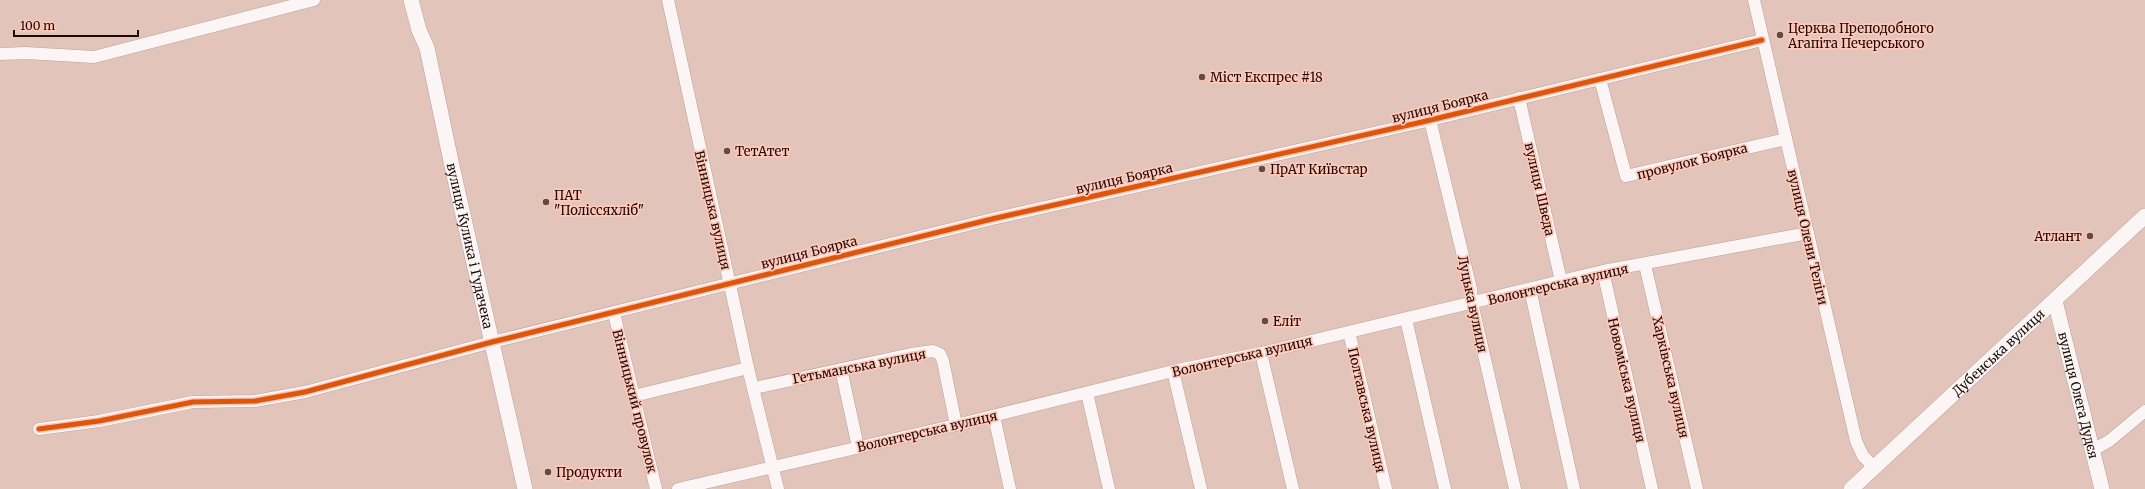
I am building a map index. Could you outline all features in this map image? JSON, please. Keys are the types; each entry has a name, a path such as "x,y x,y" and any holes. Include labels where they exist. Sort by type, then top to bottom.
{"main road":[{"name":"вулиця Кулика і Гудачека","path":"412,0 419,30 427,48 525,489"},
{"name":"вулиця Кулика і Гудачека","path":"422,0 428,28 427,48"},
{"name":"Дубенська вулиця","path":"1851,489 2145,216"},
{"name":"вулиця Олега Дудєя","path":"2055,300 2102,489"}],"street":[{"path":"0,54 26,53 94,57 314,0"},
{"name":"Вінницька вулиця","path":"668,0 748,368 778,489"},
{"name":"вулиця Олени Теліги","path":"1754,0 1762,40 1856,441 1863,456 1874,467"},
{"name":"вулиця Боярка","path":"39,429 99,421 193,402 255,401 305,392 492,342 614,313 730,282 999,217 1430,120 1762,40"},
{"name":"провулок Боярка","path":"1600,79 1626,176 1786,139"},
{"name":"вулиця Шведа","path":"1519,98 1561,281"},
{"name":"Луцька вулиця","path":"1430,120 1471,289 1472,303 1515,489"},
{"name":"Волонтерська вулиця","path":"678,489 772,466 994,416 1173,371 1261,353 1406,319 1602,271 1645,265 1808,233"},
{"name":"Харківська вулиця","path":"1645,265 1697,489"},
{"name":"Новоміська вулиця","path":"1602,271 1652,489"},
{"path":"1530,289 1574,489"},
{"name":"Вінницький провулок","path":"614,313 656,489"},
{"path":"1406,319 1445,489"},
{"name":"Полтавська вулиця","path":"1349,332 1386,489"},
{"name":"Гетьманська вулиця","path":"754,388 911,354 933,351 940,354 956,425"},
{"path":"1261,353 1293,489"},
{"path":"634,396 748,368"},
{"path":"841,369 858,447"},
{"path":"1173,371 1201,489"},
{"path":"1087,393 1109,489"},
{"path":"2093,450 2109,441 2145,411"},
{"path":"994,416 1010,489"}],"cycle path":[{"path":"39,429 99,421 193,402 255,401 305,392 492,342 992,219 1422,122 1762,40"}],"place":[{"name":"Церква Преподобного Агапіта Печерського","path":"1780,35"},
{"name":"Міст Експрес #18","path":"1202,77"},
{"name":"ТетАтет","path":"727,151"},
{"name":"ПрАТ Київстар","path":"1262,169"},
{"name":"ПАТ \"Поліссяхліб\"","path":"546,202"},
{"name":"Атлант","path":"2090,236"},
{"name":"Еліт","path":"1265,321"},
{"name":"Продукти","path":"548,472"}]}
